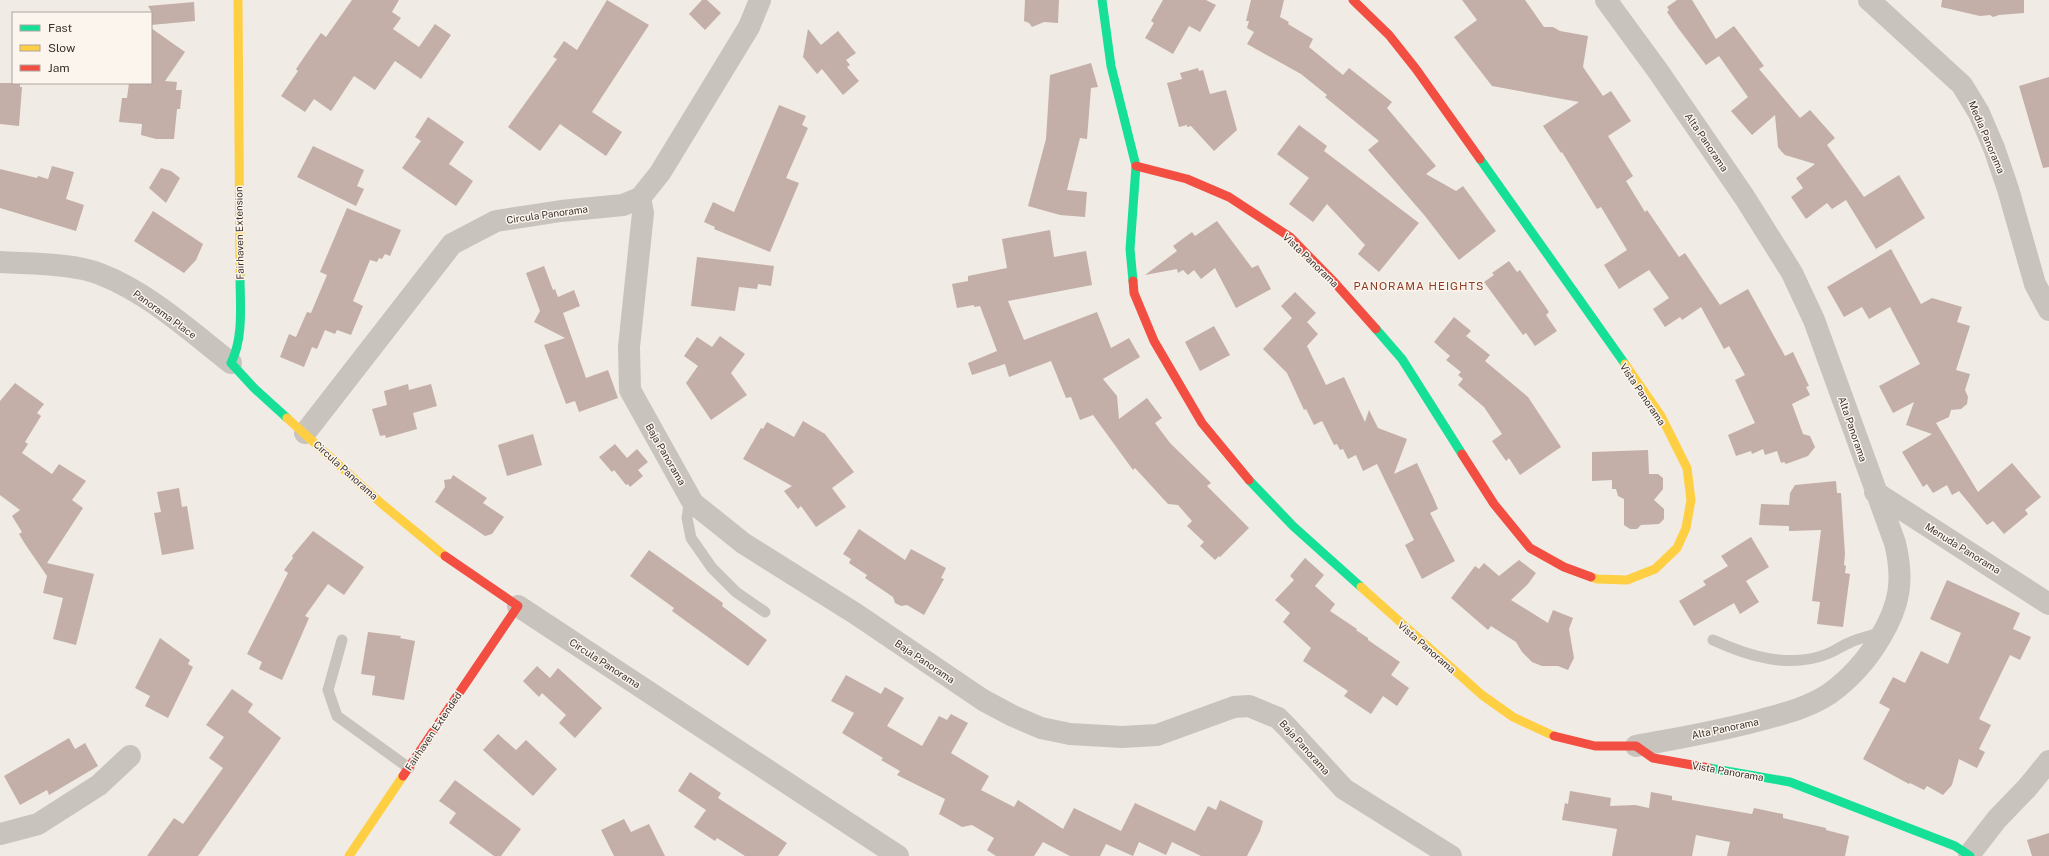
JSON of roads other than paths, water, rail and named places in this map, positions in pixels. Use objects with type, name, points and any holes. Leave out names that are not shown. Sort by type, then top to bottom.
[{"type":"street","name":"Fairhaven Extension","points":[[231,363],[240,326],[238,0]]},
{"type":"street","points":[[640,198],[660,173],[749,27],[760,0]]},
{"type":"street","name":"Vista Panorama","points":[[1102,0],[1110,66],[1136,166],[1130,249],[1134,293],[1154,342],[1202,423],[1252,483],[1293,526],[1398,622],[1497,706],[1534,728],[1575,742],[1595,746],[1636,746],[1653,758],[1790,782],[1954,846],[1970,855]]},
{"type":"street","name":"Vista Panorama","points":[[1136,166],[1187,179],[1229,197],[1290,236],[1335,283],[1402,359],[1494,504],[1530,548],[1564,567],[1597,579],[1626,580],[1655,569],[1677,548],[1686,528],[1691,500],[1687,468],[1661,416],[1416,69],[1389,35],[1353,0]]},
{"type":"street","name":"Alta Panorama","points":[[1606,0],[1658,71],[1745,198],[1792,273],[1814,320],[1894,543],[1900,564],[1900,591],[1897,603],[1884,632],[1860,666],[1829,694],[1802,708],[1734,727],[1636,746]]},
{"type":"street","name":"Media Panorama","points":[[1869,0],[1962,85],[1972,100],[1994,148],[2008,189],[2035,284],[2049,310]]},
{"type":"street","name":"Circula Panorama","points":[[640,198],[622,205],[561,211],[496,221],[452,244],[305,433],[426,541],[493,591],[898,856]]},
{"type":"street","name":"Baja Panorama","points":[[640,198],[643,213],[629,347],[630,390],[693,503],[743,543],[856,614],[983,700],[1013,716],[1041,728],[1070,734],[1122,737],[1157,736],[1234,708],[1249,706],[1262,710],[1278,718],[1344,789],[1451,856]]},
{"type":"street","name":"Panorama Place","points":[[0,262],[66,266],[99,273],[144,296],[231,363]]},
{"type":"street","points":[[231,363],[254,388],[305,433]]},
{"type":"street","name":"Menuda Panorama","points":[[1875,492],[2049,604]]},
{"type":"street","name":"Fairhaven Extended","points":[[349,856],[518,606]]},
{"type":"street","points":[[0,834],[38,824],[99,785],[130,756]]},
{"type":"street","points":[[1970,855],[1997,819],[2027,788],[2049,761]]},
{"type":"lane","points":[[690,497],[687,518],[691,538],[712,568],[736,592],[764,612]]},
{"type":"lane","points":[[1713,640],[1737,651],[1764,658],[1785,661],[1804,659],[1826,654],[1850,642],[1884,632]]},
{"type":"lane","points":[[342,640],[328,690],[337,716],[409,768]]},
{"type":"district","name":"PANORAMA HEIGHTS","points":[[1419,286]]}]
